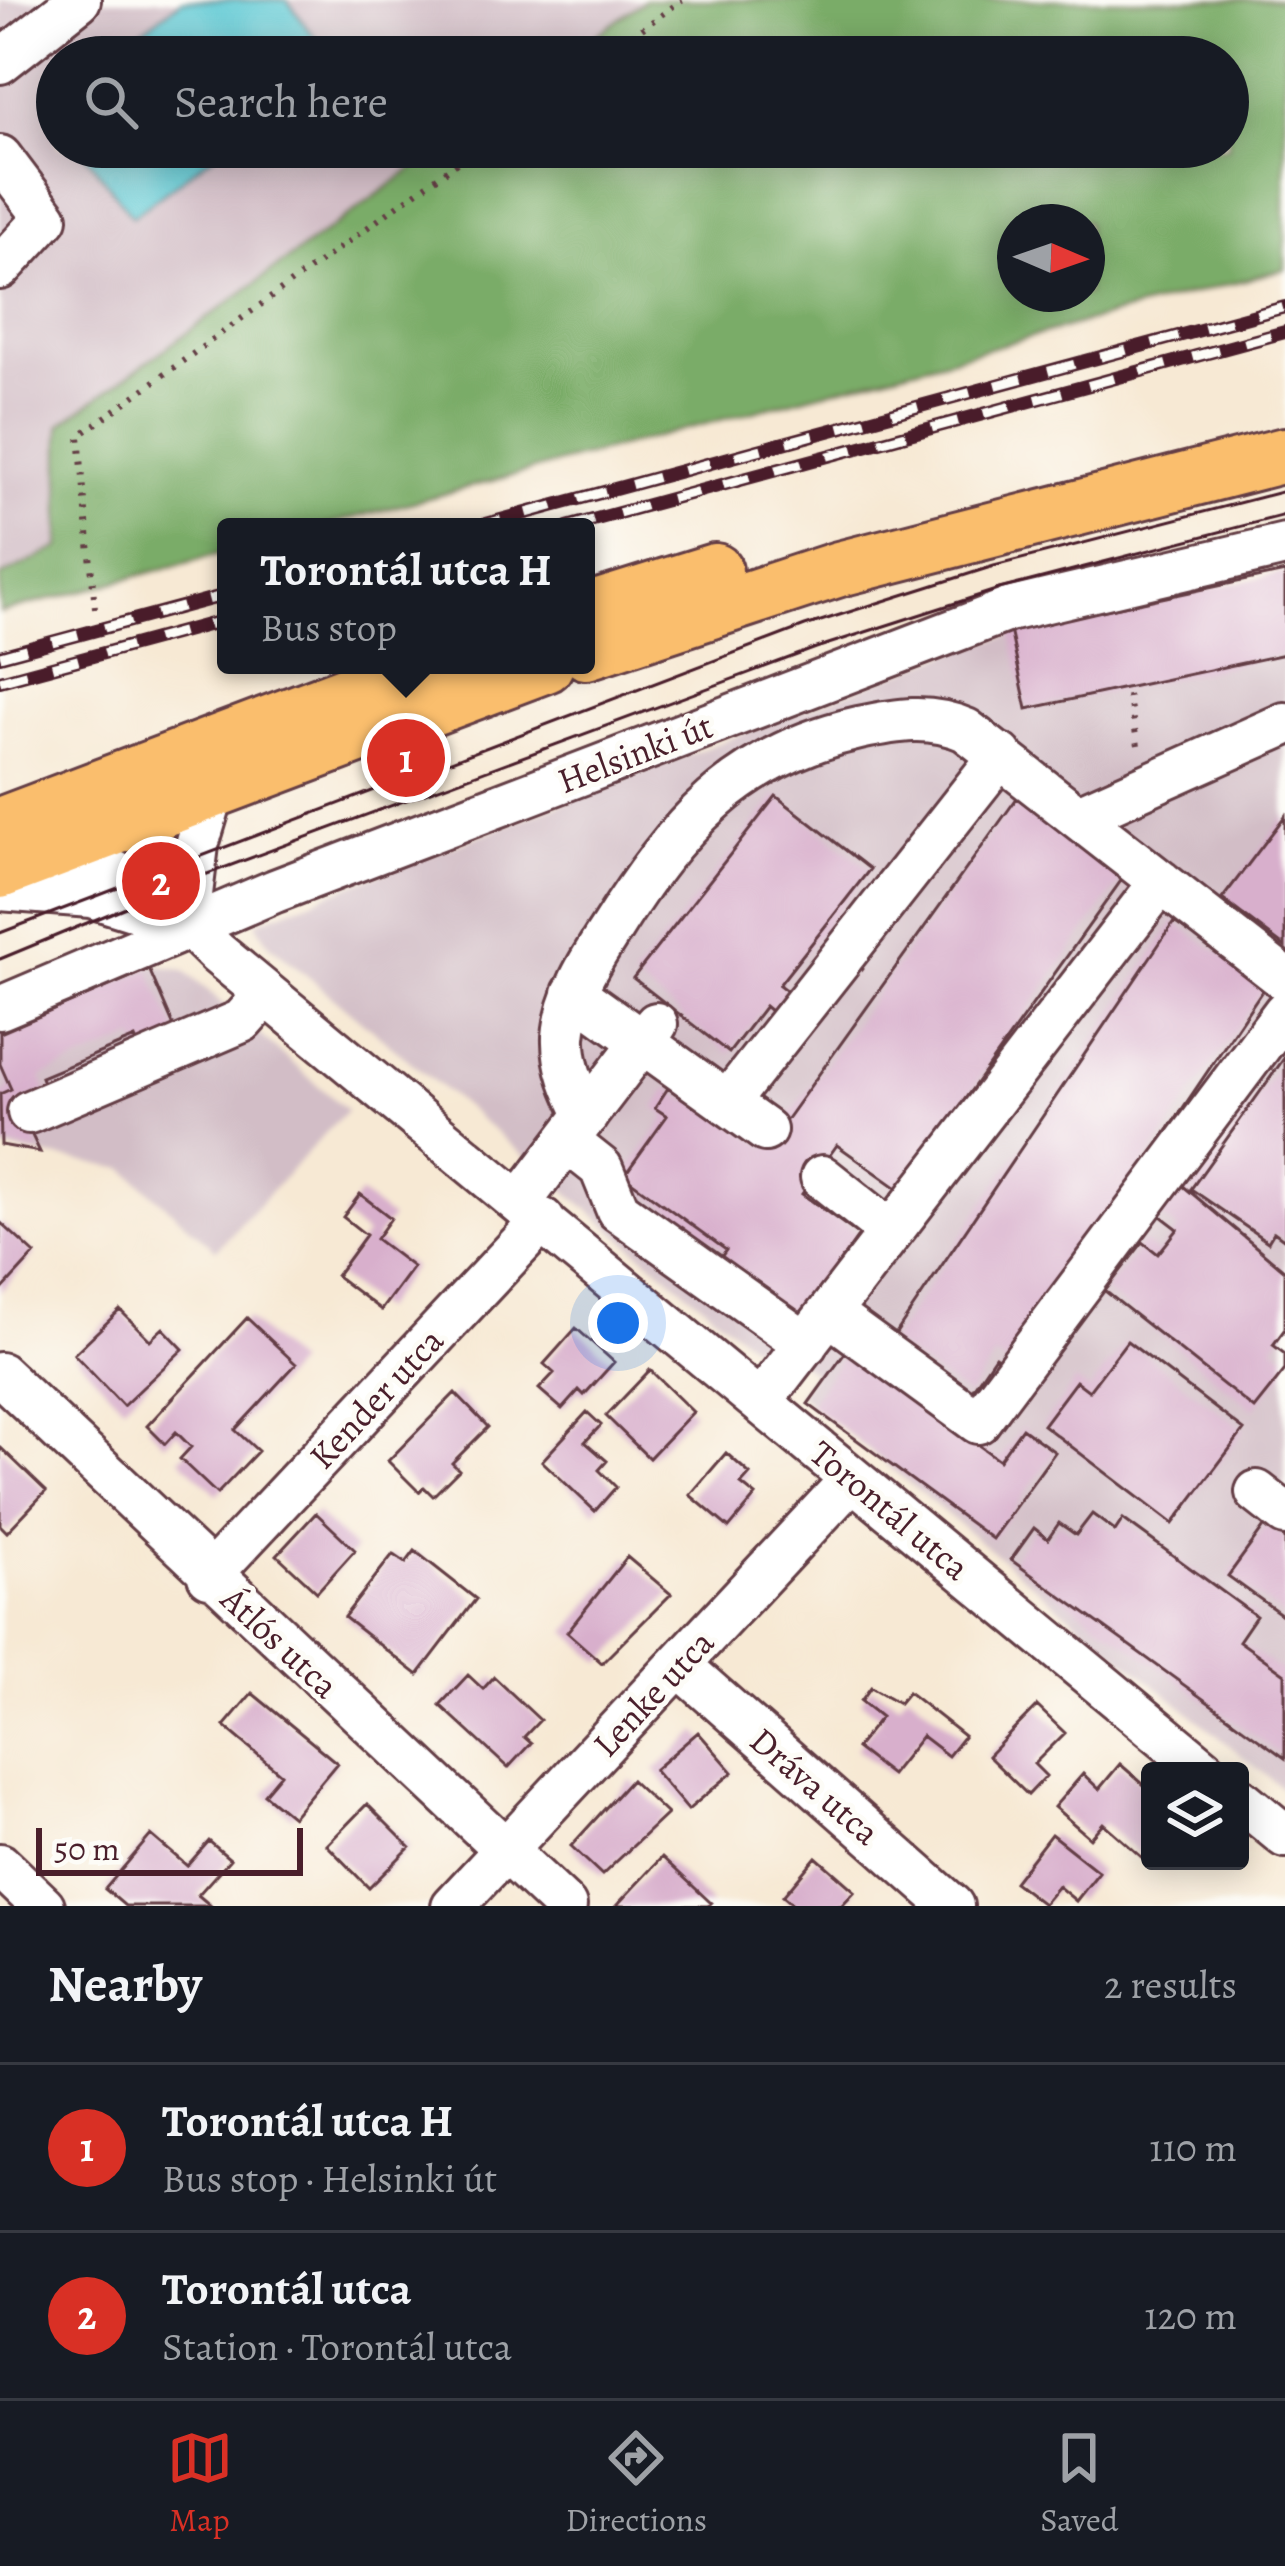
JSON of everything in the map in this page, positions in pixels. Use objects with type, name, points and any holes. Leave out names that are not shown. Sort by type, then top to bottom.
[{"type":"main road","points":[[595,608],[827,536],[1285,418]]},
{"type":"main road","points":[[595,649],[839,569],[1285,454]]},
{"type":"main road","points":[[3,839],[401,674]]},
{"type":"main road","points":[[3,839],[64,845],[521,674]]},
{"type":"street","points":[[0,62],[79,0]]},
{"type":"street","points":[[0,157],[46,218],[0,268]]},
{"type":"street","name":"Helsinki út","points":[[0,1007],[187,926],[1008,610],[1285,545]]},
{"type":"street","points":[[1285,979],[1001,755],[966,730],[924,718],[830,735],[758,764],[709,801],[630,898],[574,993],[564,1052],[577,1128],[618,1210],[978,1422],[1285,1012]]},
{"type":"street","points":[[1079,816],[1285,724]]},
{"type":"street","points":[[727,1102],[1001,755]]},
{"type":"street","points":[[187,926],[194,856],[215,785]]},
{"type":"street","name":"Torontál utca","points":[[64,845],[135,879],[266,994],[1195,1762]]},
{"type":"street","points":[[760,1402],[1161,882]]},
{"type":"street","name":"Torontál utca","points":[[0,890],[91,896],[187,926]]},
{"type":"street","points":[[574,993],[649,1033],[765,1130]]},
{"type":"street","points":[[29,1112],[242,1021],[266,994]]},
{"type":"street","name":"Kender utca","points":[[209,1576],[532,1211],[577,1128],[649,1033]]},
{"type":"street","points":[[822,1177],[890,1232]]},
{"type":"street","name":"Átlós utca","points":[[0,1374],[209,1576],[565,1906]]},
{"type":"street","name":"Lenke utca","points":[[454,1906],[852,1479]]},
{"type":"street","name":"Dráva utca","points":[[679,1665],[952,1906]]},
{"type":"street","points":[[1249,1806],[1285,1836]]},
{"type":"street","points":[[0,1865],[43,1906]]},
{"type":"path","points":[[632,36],[682,0]]},
{"type":"path","points":[[95,608],[79,436],[450,168]]},
{"type":"path","points":[[1128,695],[1146,786]]},
{"type":"shaded area","points":[[0,0],[645,0],[596,36],[36,36],[36,168],[414,168],[60,424],[60,548],[0,577]]},
{"type":"shaded area","points":[[1285,573],[1285,1791],[798,1393],[813,1373],[779,1345],[751,1345],[269,944],[256,922],[974,644]]},
{"type":"shaded area","points":[[150,964],[184,970],[347,1110],[216,1250],[125,1169],[0,1148],[0,1030]]},
{"type":"green space","points":[[645,0],[1285,0],[1285,269],[354,518],[217,518],[217,554],[0,613],[0,577],[60,547],[60,425],[414,168],[1249,168],[1249,36],[596,36]]},
{"type":"water","points":[[182,0],[287,0],[314,36],[135,36]]},
{"type":"water","points":[[96,168],[196,168],[132,217]]},
{"type":"building","points":[[1285,572],[1285,654],[1027,709],[1010,630]]},
{"type":"building","points":[[776,796],[870,869],[779,985],[787,991],[771,1011],[765,1006],[729,1053],[633,978]]},
{"type":"building","points":[[1017,798],[1125,875],[900,1190],[837,1145],[802,1194],[859,1235],[795,1325],[714,1267],[726,1250],[624,1176],[667,1116],[655,1108],[668,1088],[688,1102],[693,1095],[766,1148]]},
{"type":"building","points":[[1285,816],[1285,947],[1222,899]]},
{"type":"building","points":[[1174,922],[1266,985],[1055,1297],[1014,1369],[995,1356],[968,1396],[890,1342]]},
{"type":"building","points":[[149,969],[178,1036],[141,1053],[135,1038],[41,1077],[46,1091],[17,1104],[40,1152],[1,1145],[0,1094],[11,1089],[0,1064],[0,1033]]},
{"type":"building","points":[[1285,1057],[1285,1240],[1274,1232],[1268,1242],[1191,1189]]},
{"type":"building","points":[[1176,1180],[1285,1271],[1285,1329],[1273,1345],[1285,1354],[1285,1370],[1254,1409],[1105,1291],[1143,1242],[1158,1254],[1178,1229],[1153,1210]]},
{"type":"building","points":[[360,1194],[391,1218],[376,1239],[413,1267],[381,1310],[336,1276],[366,1235],[343,1217]]},
{"type":"building","points":[[0,1222],[35,1254],[0,1292]]},
{"type":"building","points":[[120,1310],[150,1340],[163,1328],[183,1349],[123,1406],[74,1354]]},
{"type":"building","points":[[247,1318],[296,1364],[235,1430],[258,1451],[217,1494],[180,1459],[191,1447],[176,1432],[165,1444],[147,1426]]},
{"type":"building","points":[[576,1328],[614,1362],[584,1395],[579,1390],[562,1409],[539,1389],[554,1373],[544,1364]]},
{"type":"building","points":[[1127,1341],[1244,1430],[1173,1524],[1043,1425],[1076,1381],[1089,1391]]},
{"type":"building","points":[[847,1350],[999,1460],[1022,1428],[1055,1452],[992,1539],[808,1404]]},
{"type":"building","points":[[650,1370],[693,1412],[649,1458],[606,1416]]},
{"type":"building","points":[[455,1393],[488,1427],[452,1463],[459,1470],[433,1496],[424,1487],[419,1492],[388,1461]]},
{"type":"building","points":[[587,1412],[601,1425],[585,1442],[607,1461],[599,1470],[616,1487],[595,1511],[542,1461]]},
{"type":"building","points":[[0,1447],[46,1491],[7,1532],[0,1525]]},
{"type":"building","points":[[726,1453],[750,1474],[741,1484],[756,1496],[729,1528],[690,1495]]},
{"type":"building","points":[[316,1513],[355,1550],[317,1592],[277,1555]]},
{"type":"building","points":[[1092,1514],[1115,1531],[1123,1519],[1256,1616],[1239,1641],[1285,1674],[1285,1758],[1011,1560],[1034,1528],[1048,1539],[1059,1523],[1076,1535]]},
{"type":"building","points":[[1266,1524],[1285,1538],[1285,1617],[1228,1576]]},
{"type":"building","points":[[415,1551],[476,1599],[418,1675],[344,1617],[393,1554],[406,1563]]},
{"type":"building","points":[[627,1557],[671,1594],[602,1663],[567,1632]]},
{"type":"building","points":[[468,1675],[483,1689],[494,1677],[540,1720],[524,1737],[531,1743],[508,1768],[440,1705]]},
{"type":"building","points":[[871,1687],[899,1703],[908,1692],[964,1736],[948,1756],[922,1736],[891,1775],[856,1748],[881,1717],[861,1701]]},
{"type":"building","points":[[252,1693],[337,1763],[292,1817],[264,1794],[281,1774],[224,1726]]},
{"type":"building","points":[[1037,1706],[1065,1733],[1034,1764],[1046,1776],[1028,1795],[988,1756]]},
{"type":"building","points":[[698,1732],[733,1772],[688,1810],[654,1770]]},
{"type":"building","points":[[1120,1764],[1141,1782],[1141,1856],[1103,1823],[1090,1838],[1054,1807],[1083,1774],[1099,1789]]},
{"type":"building","points":[[631,1780],[667,1814],[602,1875],[571,1846]]},
{"type":"building","points":[[367,1804],[410,1847],[369,1888],[327,1845]]},
{"type":"building","points":[[1051,1834],[1099,1872],[1076,1901],[1058,1886],[1043,1904],[1014,1882]]},
{"type":"building","points":[[151,1835],[187,1866],[209,1841],[230,1859],[198,1895],[211,1906],[125,1906],[105,1889]]},
{"type":"building","points":[[662,1857],[711,1903],[616,1906]]},
{"type":"building","points":[[816,1857],[855,1891],[841,1906],[795,1906],[783,1896]]},
{"type":"tram line","points":[[0,933],[805,626],[994,566],[1285,491]]},
{"type":"tram line","points":[[0,959],[191,880],[816,648],[999,589],[1285,515]]},
{"type":"railway","points":[[508,518],[1285,307]]},
{"type":"railway","points":[[595,519],[1285,332]]},
{"type":"railway","points":[[0,656],[217,597]]},
{"type":"railway","points":[[0,681],[217,622]]},
{"type":"place","name":"Torontál utca H","points":[[406,758]]},
{"type":"place","name":"Torontál utca","points":[[161,881]]}]
